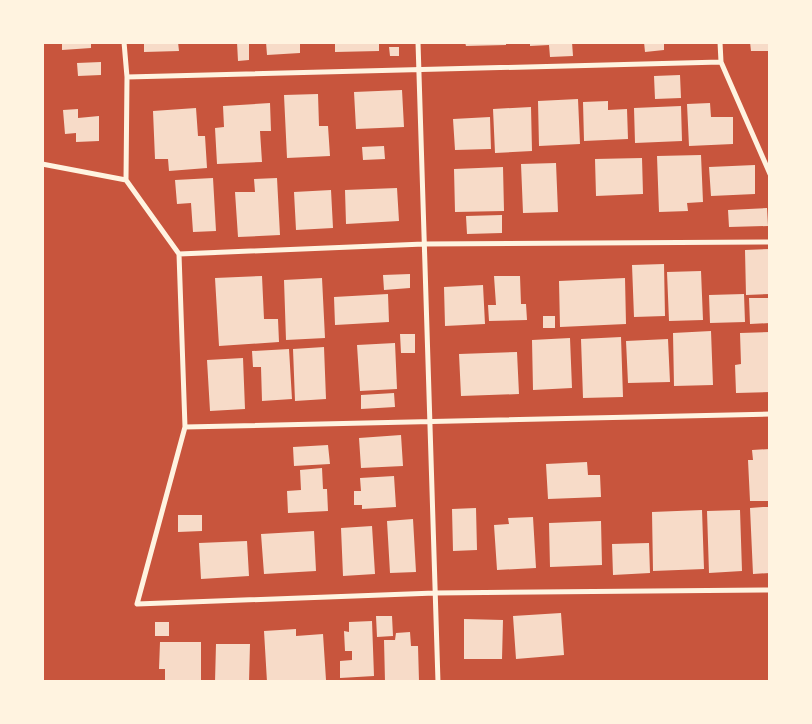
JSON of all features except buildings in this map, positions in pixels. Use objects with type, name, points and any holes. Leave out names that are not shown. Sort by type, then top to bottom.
[{"type":"street","points":[[124,42],[127,77],[126,180],[179,254],[185,427],[138,604],[435,594],[770,590]]},
{"type":"street","points":[[418,42],[438,682]]},
{"type":"street","points":[[720,42],[721,62],[770,174]]},
{"type":"street","points":[[127,77],[419,68],[721,62]]},
{"type":"street","points":[[42,164],[126,180]]},
{"type":"street","points":[[179,254],[424,244],[770,242]]},
{"type":"street","points":[[185,427],[770,414]]}]
